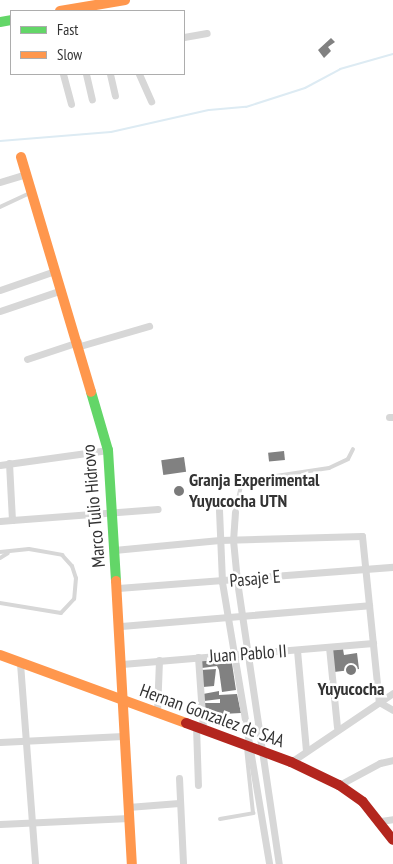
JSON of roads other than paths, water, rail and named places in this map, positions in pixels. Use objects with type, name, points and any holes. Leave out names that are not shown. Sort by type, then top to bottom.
[{"type":"street","points":[[68,10],[110,5],[125,0]]},
{"type":"street","points":[[185,37],[207,33]]},
{"type":"street","points":[[63,75],[71,104]]},
{"type":"street","points":[[86,75],[92,99]]},
{"type":"street","points":[[110,75],[114,94]]},
{"type":"street","points":[[139,75],[151,101]]},
{"type":"street","name":"Marco Tulio Hidrovo","points":[[22,157],[55,271],[79,344],[108,450],[111,512],[121,626],[123,736],[132,864]]},
{"type":"street","points":[[0,182],[27,174]]},
{"type":"street","points":[[0,290],[55,271]]},
{"type":"street","points":[[0,312],[62,290]]},
{"type":"street","points":[[27,359],[149,326]]},
{"type":"street","points":[[0,465],[108,450]]},
{"type":"street","points":[[9,463],[12,520]]},
{"type":"street","points":[[0,521],[158,509]]},
{"type":"street","points":[[219,510],[222,582],[236,656],[269,864]]},
{"type":"street","points":[[235,512],[233,540],[237,580],[280,864]]},
{"type":"street","points":[[114,550],[220,540],[358,534],[364,540],[379,702]]},
{"type":"street","name":"Pasaje E","points":[[118,588],[222,582],[393,567]]},
{"type":"street","points":[[121,626],[369,605]]},
{"type":"street","name":"Juan Pablo II","points":[[122,664],[198,657],[248,656],[373,643]]},
{"type":"street","points":[[329,647],[337,728]]},
{"type":"street","points":[[297,650],[306,750]]},
{"type":"street","name":"Hernan Gonzalez de SAA","points":[[0,655],[291,762],[340,786],[381,821],[393,840]]},
{"type":"street","points":[[198,657],[200,728],[198,785]]},
{"type":"street","points":[[157,712],[159,660]]},
{"type":"street","points":[[20,663],[34,864]]},
{"type":"street","points":[[291,762],[337,728],[393,692]]},
{"type":"street","points":[[379,702],[393,710]]},
{"type":"street","points":[[0,742],[123,736]]},
{"type":"street","points":[[340,786],[380,763],[393,760]]},
{"type":"street","points":[[178,778],[183,864]]},
{"type":"street","points":[[128,807],[179,803]]},
{"type":"street","points":[[0,824],[129,818]]},
{"type":"street","points":[[381,821],[393,819]]},
{"type":"lane","points":[[0,207],[32,192]]},
{"type":"lane","points":[[235,512],[242,481],[329,468],[348,459],[353,449]]},
{"type":"lane","points":[[0,552],[29,549],[62,555],[72,566],[76,578],[74,599],[61,613],[0,603]]},
{"type":"lane","points":[[0,558],[12,551]]},
{"type":"lane","points":[[220,819],[253,812],[249,747]]},
{"type":"waterway","points":[[0,141],[111,132],[209,110],[246,107],[305,88],[340,69],[393,54]]},
{"type":"place","name":"Granja Experimental Yuyucocha UTN","points":[[179,491]]},
{"type":"place","name":"Yuyucocha","points":[[351,670]]}]
